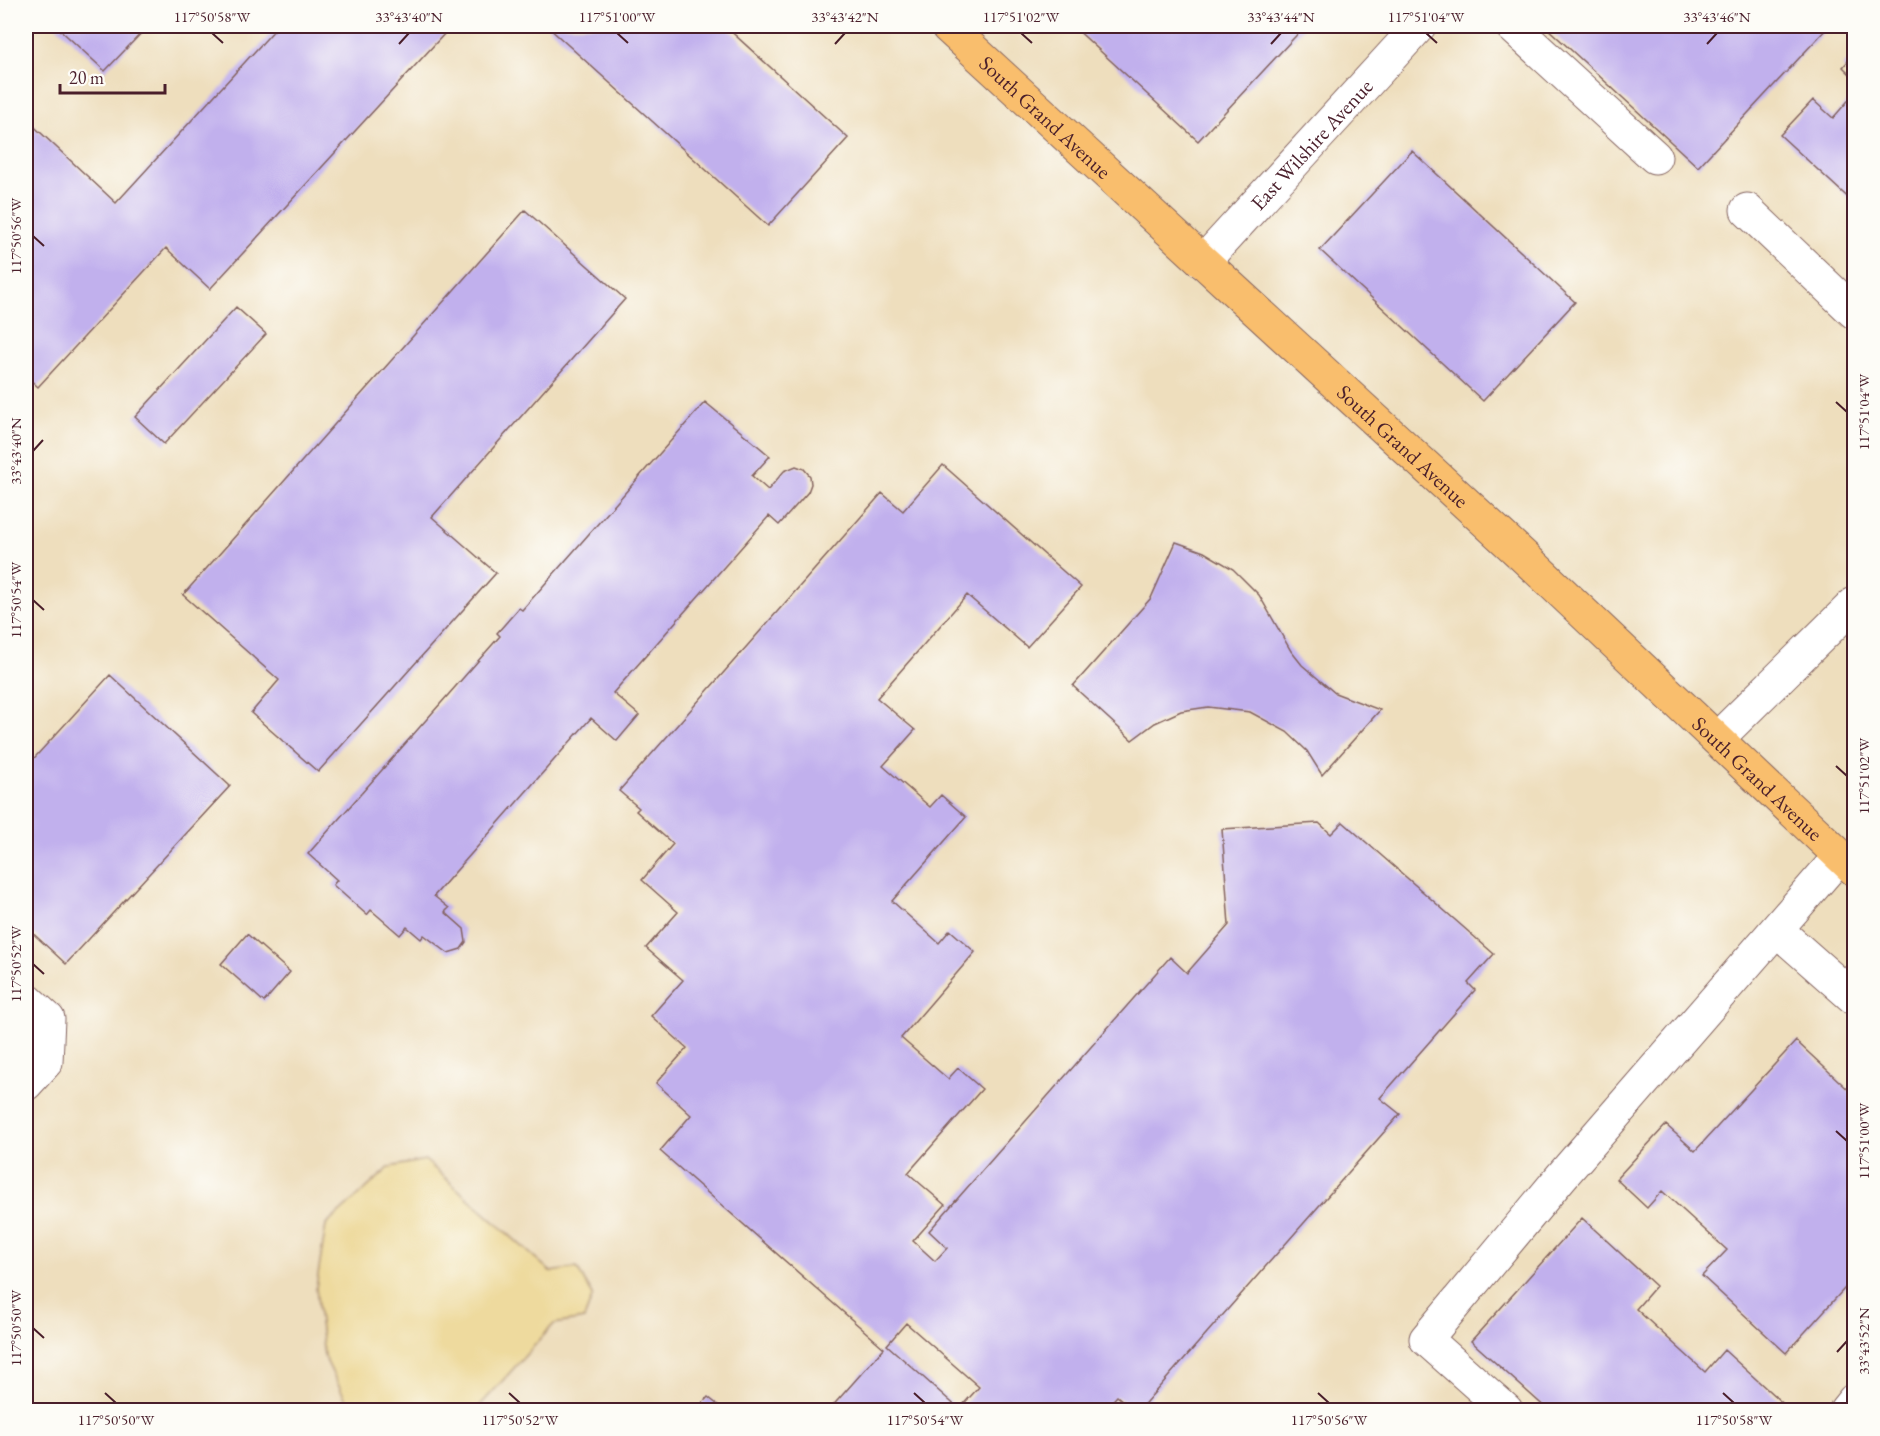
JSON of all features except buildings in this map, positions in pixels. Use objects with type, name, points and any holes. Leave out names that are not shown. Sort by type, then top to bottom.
[{"type":"main road","name":"South Grand Avenue","points":[[947,26],[1718,739],[1847,862]]},
{"type":"street","name":"East Wilshire Avenue","points":[[1203,261],[1419,26]]},
{"type":"street","points":[[1512,26],[1655,157]]},
{"type":"street","points":[[1747,210],[1854,312]]},
{"type":"street","points":[[1718,739],[1854,604]]},
{"type":"street","points":[[1506,1410],[1426,1339],[1561,1177],[1777,930],[1847,862]]},
{"type":"street","points":[[1777,930],[1854,998]]},
{"type":"street","points":[[26,999],[48,1019],[46,1062],[26,1084]]},
{"type":"street","points":[[1846,1410],[1854,1400]]},
{"type":"sand","points":[[425,1160],[551,1272],[577,1268],[593,1295],[584,1319],[554,1324],[476,1410],[359,1410],[347,1402],[324,1356],[316,1288],[326,1225],[390,1167]]}]
